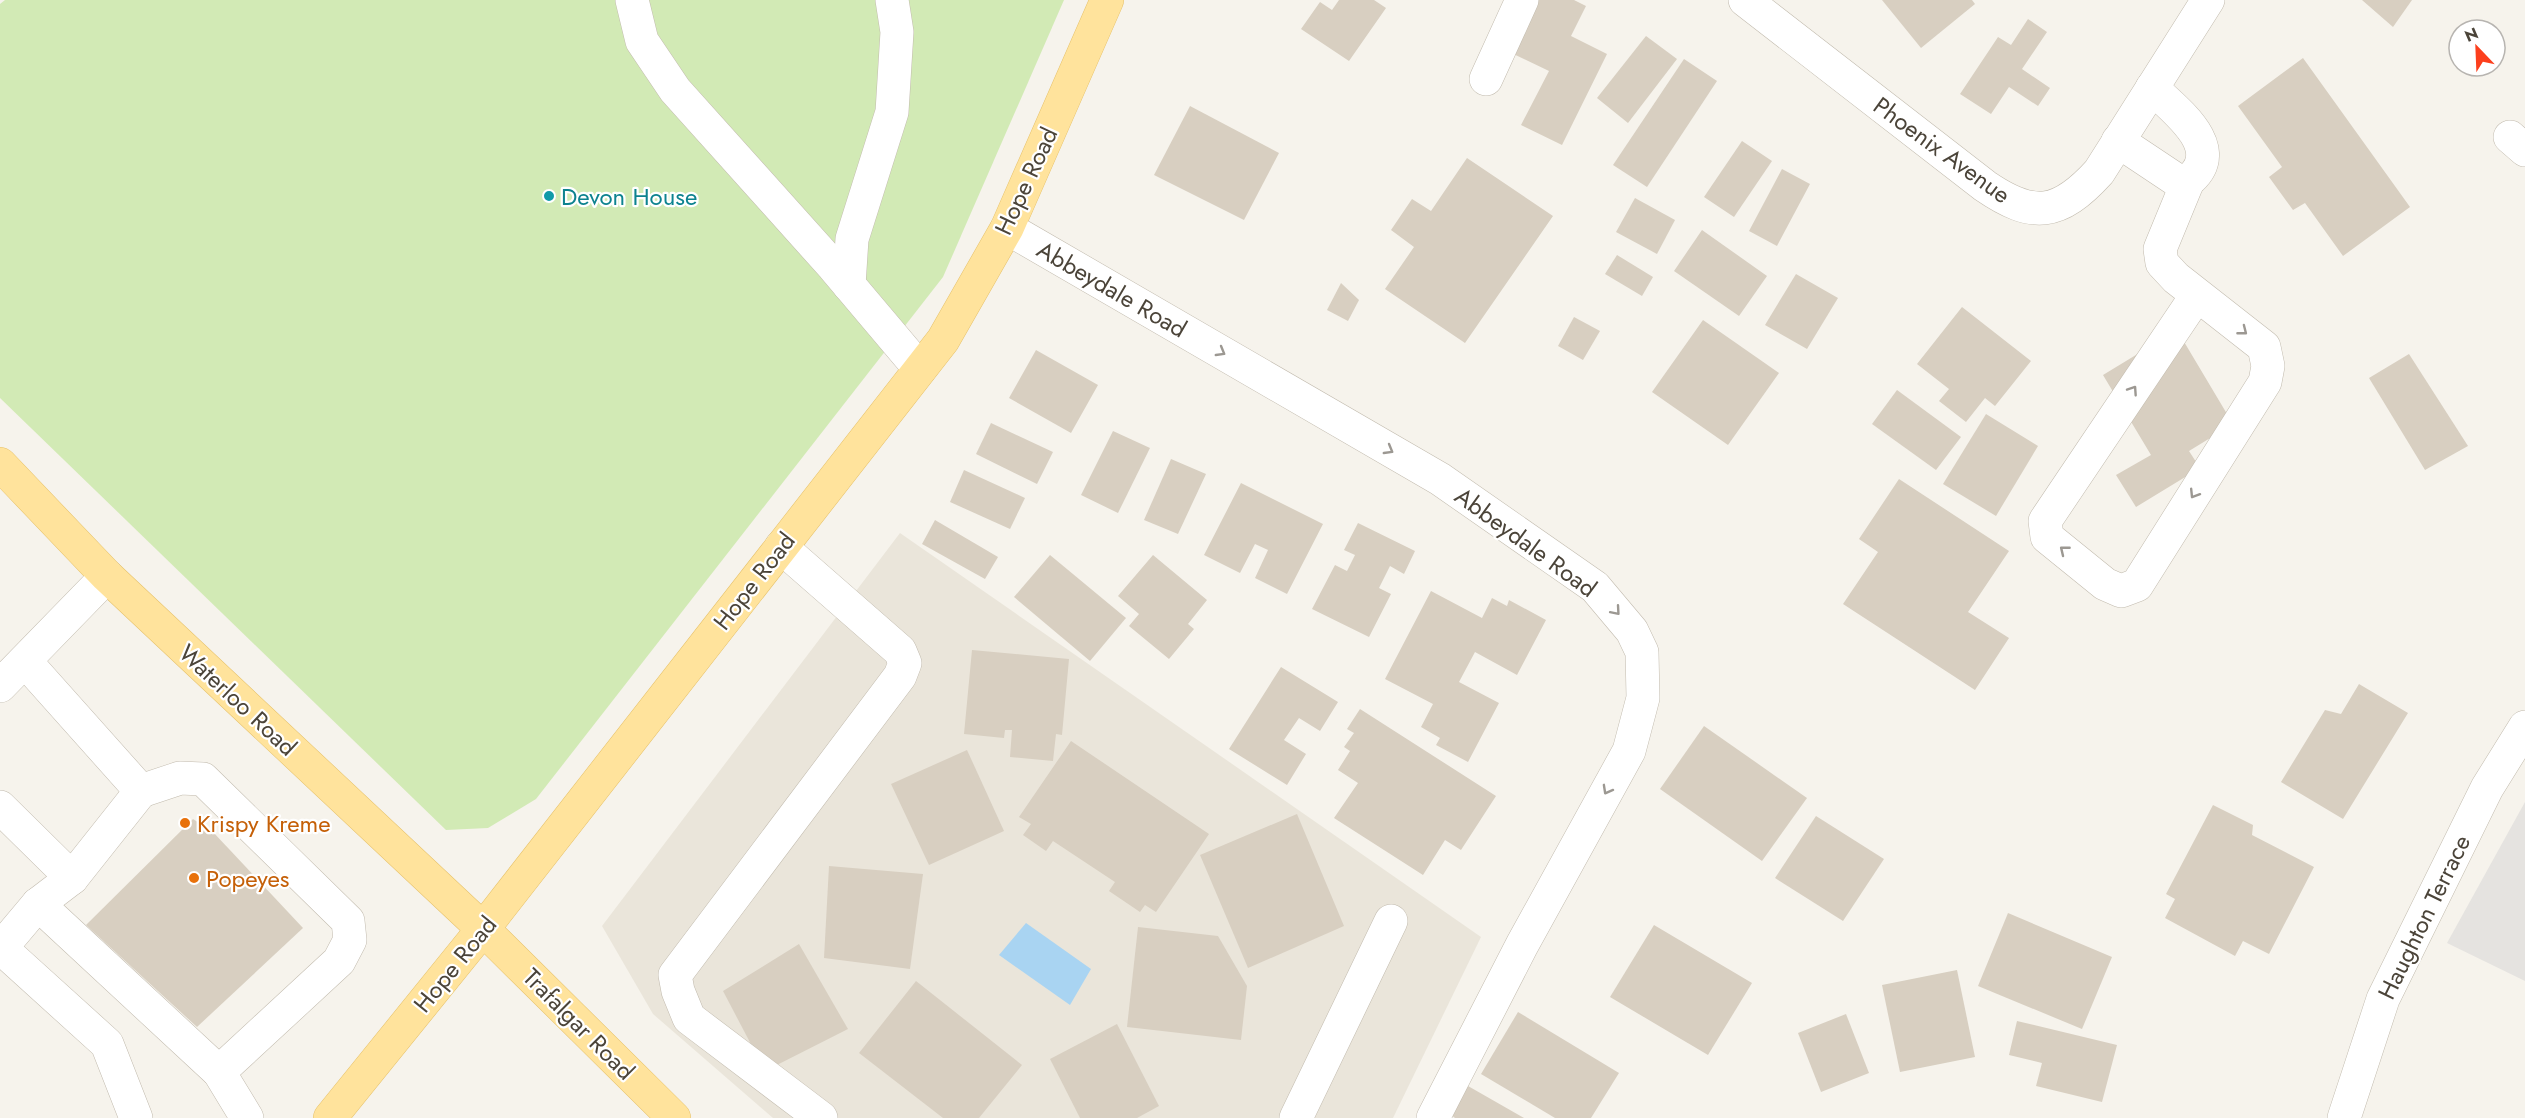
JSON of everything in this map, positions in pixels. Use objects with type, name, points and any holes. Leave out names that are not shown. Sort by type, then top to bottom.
[{"type":"main road","name":"Hope Road","points":[[330,1118],[483,929],[943,340],[1007,228],[1107,0]]},
{"type":"main road","name":"Waterloo Road","points":[[2,469],[107,576],[483,929]]},
{"type":"main road","name":"Trafalgar Road","points":[[483,929],[674,1118]]},
{"type":"street","points":[[632,0],[642,41],[675,90],[849,285],[920,369]]},
{"type":"street","points":[[849,285],[852,239],[892,112],[897,32],[892,0]]},
{"type":"street","points":[[1486,79],[1522,0]]},
{"type":"street","name":"Phoenix Avenue","points":[[1745,0],[1984,186],[2020,207],[2040,208],[2062,203],[2080,193],[2099,172],[2208,0]]},
{"type":"street","points":[[2152,88],[2188,122],[2200,140],[2204,156],[2198,174],[2188,181],[2160,249],[2162,262],[2176,278],[2264,347],[2268,366],[2265,382],[2137,585],[2121,591],[2105,584],[2047,537],[2045,520],[2197,295]]},
{"type":"street","points":[[2118,141],[2178,181],[2188,181]]},
{"type":"street","name":"Abbeydale Road","points":[[1007,228],[1440,479],[1594,587],[1632,631],[1642,652],[1644,698],[1629,751],[1522,945],[1433,1118]]},
{"type":"street","points":[[781,547],[900,651],[905,663],[900,676],[675,975],[678,991],[689,1018],[821,1118]]},
{"type":"street","points":[[0,686],[107,576]]},
{"type":"street","points":[[25,661],[141,791]]},
{"type":"street","name":"Haughton Terrace","points":[[2344,1118],[2383,999],[2487,788],[2525,727]]},
{"type":"street","points":[[136,1118],[107,1044],[0,949],[38,904],[72,878],[141,791],[180,778],[203,779],[348,921],[350,940],[339,961],[219,1072]]},
{"type":"street","points":[[0,807],[72,878]]},
{"type":"street","points":[[38,904],[219,1072],[247,1118]]},
{"type":"street","points":[[1296,1118],[1391,921]]},
{"type":"shaded area","points":[[900,533],[1481,937],[1393,1118],[773,1118],[653,1014],[602,926]]},
{"type":"shaded area","points":[[2525,802],[2525,981],[2447,943]]},
{"type":"green space","points":[[5,0],[1064,0],[943,277],[536,799],[488,828],[446,830],[0,398],[0,4]]},
{"type":"water","points":[[1026,923],[1091,969],[1070,1005],[999,955]]},
{"type":"building","points":[[1339,0],[1374,0],[1386,8],[1349,61],[1301,29],[1320,2],[1332,10]]},
{"type":"building","points":[[1528,0],[1574,0],[1586,6],[1571,36],[1607,54],[1562,145],[1521,125],[1549,71],[1503,49]]},
{"type":"building","points":[[1882,0],[1972,0],[1975,4],[1921,48]]},
{"type":"building","points":[[2362,0],[2412,0],[2393,27]]},
{"type":"building","points":[[2028,19],[2047,32],[2022,69],[2050,88],[2038,106],[2009,87],[1991,114],[1960,94],[1998,37],[2011,45]]},
{"type":"building","points":[[1646,36],[1677,59],[1628,123],[1597,98]]},
{"type":"building","points":[[2303,58],[2410,207],[2343,256],[2305,203],[2293,210],[2269,177],[2282,167],[2238,106]]},
{"type":"building","points":[[1684,59],[1717,81],[1647,187],[1613,165]]},
{"type":"building","points":[[1190,106],[1279,153],[1244,220],[1154,175]]},
{"type":"building","points":[[1742,141],[1772,161],[1734,217],[1704,197]]},
{"type":"building","points":[[1467,158],[1553,216],[1465,343],[1385,289],[1414,247],[1391,230],[1412,199],[1431,211]]},
{"type":"building","points":[[1782,169],[1810,184],[1777,246],[1749,231]]},
{"type":"building","points":[[1635,198],[1675,220],[1657,254],[1616,232]]},
{"type":"building","points":[[1702,230],[1767,276],[1739,316],[1674,271]]},
{"type":"building","points":[[1617,255],[1653,277],[1642,296],[1605,274]]},
{"type":"building","points":[[1796,274],[1838,298],[1807,349],[1765,325]]},
{"type":"building","points":[[1341,283],[1359,300],[1348,321],[1327,310]]},
{"type":"building","points":[[1962,307],[2031,361],[1995,406],[1985,398],[1966,422],[1939,401],[1949,389],[1917,364]]},
{"type":"building","points":[[1574,317],[1600,331],[1583,360],[1558,346]]},
{"type":"building","points":[[1703,320],[1779,373],[1728,445],[1652,392]]},
{"type":"building","points":[[2177,330],[2233,424],[2189,451],[2200,468],[2136,507],[2116,475],[2151,455],[2103,375]]},
{"type":"building","points":[[1036,350],[1098,385],[1071,433],[1009,398]]},
{"type":"building","points":[[2409,354],[2468,446],[2425,470],[2369,378]]},
{"type":"building","points":[[1897,390],[1961,437],[1936,470],[1872,424]]},
{"type":"building","points":[[1986,414],[2038,446],[1996,516],[1943,484]]},
{"type":"building","points":[[991,423],[1053,452],[1037,484],[976,454]]},
{"type":"building","points":[[1113,431],[1150,448],[1118,513],[1081,495]]},
{"type":"building","points":[[1171,459],[1206,474],[1178,534],[1144,520]]},
{"type":"building","points":[[964,470],[1025,498],[1010,529],[950,502]]},
{"type":"building","points":[[1899,479],[2009,551],[1968,612],[2009,638],[1975,690],[1843,604],[1878,552],[1859,539]]},
{"type":"building","points":[[1241,483],[1323,524],[1287,594],[1255,578],[1268,550],[1255,544],[1240,573],[1204,555]]},
{"type":"building","points":[[935,520],[998,557],[985,579],[922,544]]},
{"type":"building","points":[[1358,523],[1415,551],[1404,574],[1390,566],[1379,588],[1391,594],[1369,637],[1312,609],[1335,565],[1347,571],[1355,555],[1344,550]]},
{"type":"building","points":[[1050,555],[1126,618],[1090,661],[1014,597]]},
{"type":"building","points":[[1153,555],[1207,600],[1188,624],[1194,629],[1169,659],[1129,626],[1139,614],[1118,596]]},
{"type":"building","points":[[1431,591],[1482,618],[1492,598],[1507,606],[1509,600],[1546,620],[1517,675],[1475,652],[1459,682],[1499,703],[1468,762],[1436,745],[1440,738],[1421,727],[1433,704],[1385,679]]},
{"type":"building","points":[[972,650],[1069,659],[1062,735],[1056,734],[1053,761],[1010,757],[1012,730],[1005,730],[1004,738],[964,734]]},
{"type":"building","points":[[1281,667],[1338,702],[1320,731],[1299,718],[1284,740],[1306,754],[1287,785],[1229,749]]},
{"type":"building","points":[[2359,684],[2408,713],[2343,819],[2281,782],[2325,710],[2341,714]]},
{"type":"building","points":[[1360,709],[1496,796],[1461,850],[1445,840],[1423,875],[1334,818],[1358,783],[1338,770],[1350,751],[1344,747],[1354,733],[1347,729]]},
{"type":"building","points":[[1704,726],[1807,798],[1762,861],[1660,789]]},
{"type":"building","points":[[1071,741],[1209,834],[1156,912],[1145,905],[1140,912],[1109,891],[1115,882],[1053,841],[1046,851],[1023,835],[1031,824],[1019,817]]},
{"type":"building","points":[[967,750],[1004,831],[929,865],[891,784]]},
{"type":"building","points":[[2213,805],[2253,825],[2252,835],[2314,867],[2269,954],[2243,941],[2235,956],[2165,918],[2175,899],[2166,894]]},
{"type":"building","points":[[1297,814],[1344,926],[1248,968],[1200,855]]},
{"type":"building","points":[[1816,816],[1884,859],[1843,921],[1775,878]]},
{"type":"building","name":"Popeyes","points":[[193,819],[213,832],[303,928],[197,1027],[86,925]]},
{"type":"building","points":[[829,866],[923,874],[910,969],[824,958]]},
{"type":"building","points":[[2008,913],[2112,957],[2082,1029],[1978,986]]},
{"type":"building","points":[[1654,925],[1752,983],[1708,1055],[1610,997]]},
{"type":"building","points":[[1138,927],[1218,936],[1247,986],[1241,1040],[1127,1027]]},
{"type":"building","points":[[799,944],[848,1029],[765,1071],[723,991]]},
{"type":"building","points":[[1957,970],[1975,1057],[1900,1072],[1882,985]]},
{"type":"building","points":[[916,981],[1022,1065],[979,1118],[943,1118],[859,1053]]},
{"type":"building","points":[[1518,1012],[1619,1073],[1591,1118],[1555,1118],[1481,1074]]},
{"type":"building","points":[[1846,1014],[1869,1073],[1821,1092],[1798,1033]]},
{"type":"building","points":[[2017,1021],[2117,1045],[2102,1102],[2036,1086],[2042,1063],[2009,1055]]},
{"type":"building","points":[[1117,1024],[1159,1106],[1137,1118],[1080,1118],[1050,1059]]},
{"type":"building","points":[[1468,1086],[1524,1118],[1455,1118],[1451,1115]]},
{"type":"place","name":"Devon House","points":[[549,196]]},
{"type":"place","name":"Krispy Kreme","points":[[185,823]]},
{"type":"place","name":"Popeyes","points":[[194,878]]}]
